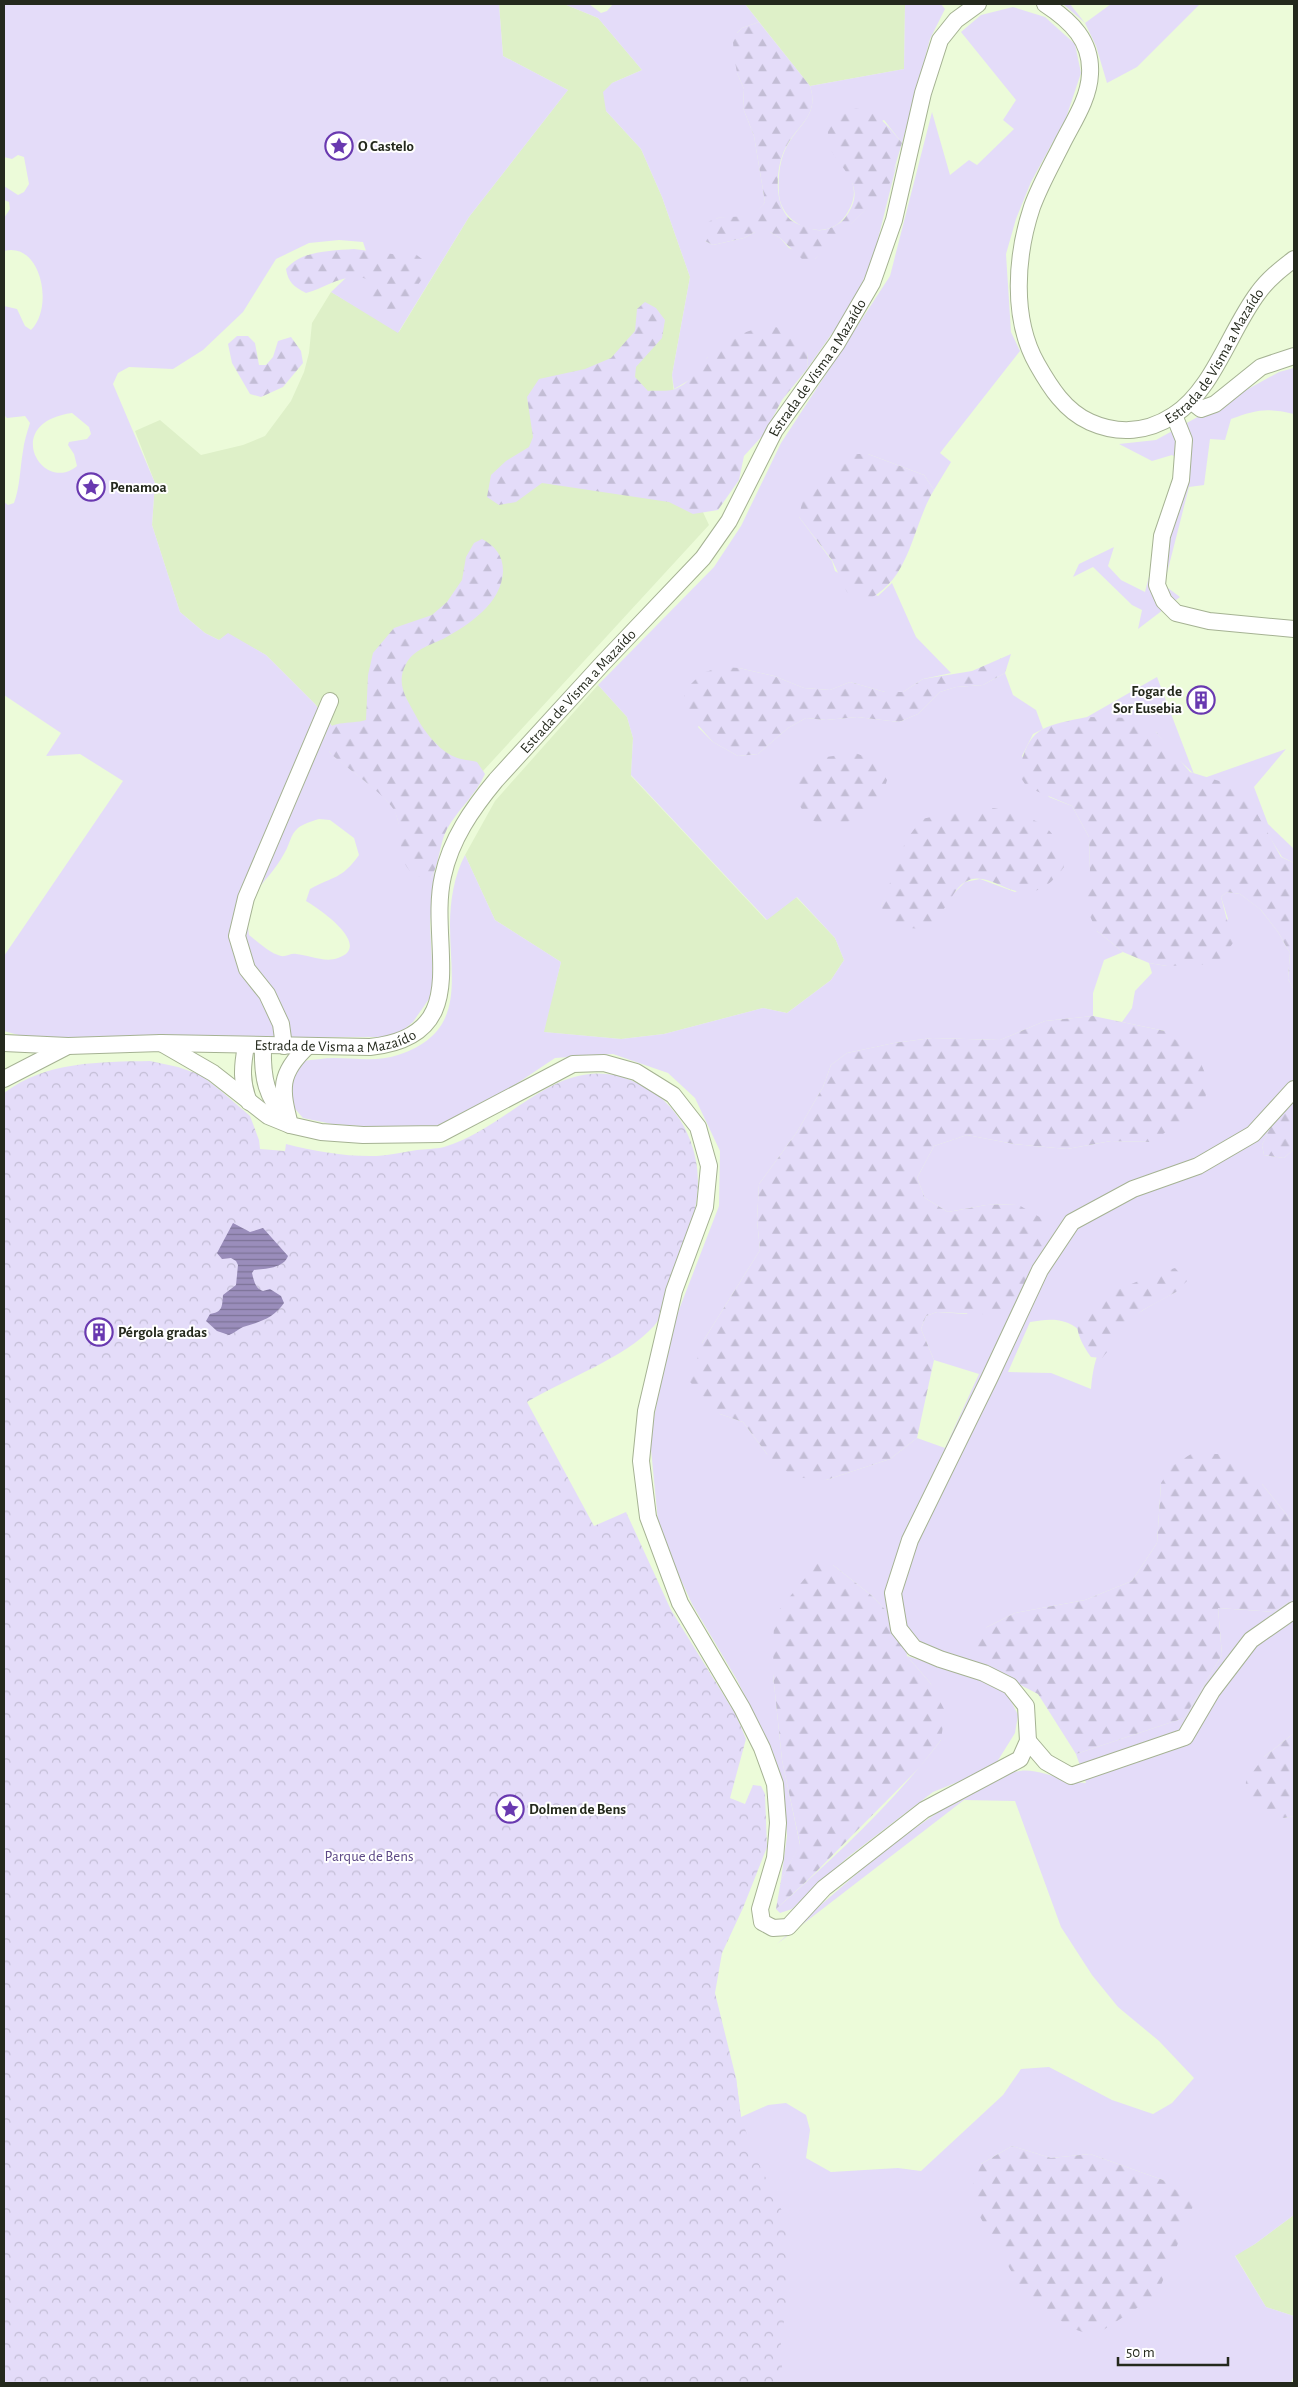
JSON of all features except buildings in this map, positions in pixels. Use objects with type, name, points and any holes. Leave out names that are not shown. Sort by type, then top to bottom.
[{"type":"street","name":"Estrada de Visma a Mazaído","points":[[4,1045],[68,1046],[160,1043],[246,1046],[386,1045],[413,1033],[431,1017],[441,991],[440,896],[447,858],[455,840],[479,800],[496,780],[703,558],[725,527],[775,430],[837,343],[872,283],[894,220],[923,93],[940,40],[956,20],[978,4]]},
{"type":"street","name":"Estrada de Visma a Mazaído","points":[[1045,4],[1063,15],[1081,36],[1090,58],[1089,87],[1079,112],[1032,206],[1026,229],[1019,281],[1021,312],[1033,357],[1049,385],[1069,408],[1084,419],[1100,426],[1121,430],[1140,430],[1159,424],[1174,415],[1192,402],[1258,293],[1274,275],[1294,258]]},
{"type":"street","points":[[1192,402],[1200,409],[1215,404],[1261,367],[1294,356]]},
{"type":"street","points":[[1174,415],[1184,440],[1181,480],[1162,536],[1157,585],[1164,601],[1176,613],[1209,621],[1294,629]]},
{"type":"street","points":[[284,1046],[281,1024],[267,994],[247,969],[237,936],[254,880],[330,702]]},
{"type":"street","points":[[160,1043],[213,1073],[268,1116],[290,1125],[321,1132],[363,1135],[440,1134],[574,1064],[604,1063],[636,1072],[673,1095],[698,1127],[709,1166],[705,1207],[674,1291],[646,1411],[641,1461],[648,1517],[680,1603],[742,1708],[762,1748],[775,1784],[778,1823],[775,1858],[760,1909],[762,1922],[774,1928],[788,1927],[824,1888],[924,1810],[1020,1759],[1028,1741],[1026,1706],[1010,1686],[984,1673],[940,1659],[914,1648],[899,1629],[892,1593],[910,1540],[1040,1270],[1072,1222],[1132,1189],[1198,1166],[1253,1134],[1294,1089]]},
{"type":"street","points":[[4,1079],[68,1046]]},
{"type":"street","points":[[246,1046],[242,1069],[243,1087],[249,1102]]},
{"type":"street","points":[[263,1046],[265,1084],[272,1103],[290,1125]]},
{"type":"street","points":[[290,1125],[282,1095],[284,1077],[300,1053],[308,1046]]},
{"type":"street","points":[[1028,1741],[1046,1762],[1070,1776],[1185,1737],[1212,1690],[1251,1640],[1294,1610]]},
{"type":"shaded area","points":[[499,4],[564,4],[598,18],[642,70],[612,83],[606,111],[641,149],[662,197],[690,277],[672,375],[681,465],[709,525],[472,783],[332,726],[315,704],[266,655],[228,634],[219,640],[205,633],[180,612],[152,525],[155,483],[135,431],[160,420],[201,455],[243,445],[265,436],[291,401],[304,372],[309,353],[312,323],[331,292],[399,332],[469,217],[568,90],[503,56]]},
{"type":"shaded area","points":[[745,4],[905,4],[904,69],[810,86]]},
{"type":"shaded area","points":[[598,685],[627,717],[633,738],[631,776],[766,920],[796,897],[835,938],[844,960],[831,980],[787,1013],[763,1008],[664,1034],[621,1039],[543,1032],[561,962],[495,920],[465,855],[495,801]]},
{"type":"shaded area","points":[[233,1223],[250,1232],[263,1228],[288,1256],[283,1263],[269,1268],[254,1270],[252,1273],[258,1288],[263,1291],[270,1289],[281,1296],[284,1303],[271,1316],[243,1327],[229,1335],[217,1331],[206,1321],[210,1314],[220,1310],[223,1295],[236,1285],[238,1265],[236,1261],[231,1258],[222,1259],[217,1253]]},
{"type":"shaded area","points":[[1294,2215],[1294,2316],[1266,2307],[1235,2255],[1255,2244]]},
{"type":"green space","points":[[4,4],[499,4],[503,56],[568,90],[469,217],[398,333],[331,292],[368,257],[363,242],[339,240],[309,243],[276,259],[243,312],[203,350],[173,369],[129,367],[118,373],[113,384],[155,483],[152,525],[180,612],[205,633],[219,640],[228,633],[266,655],[315,704],[332,726],[325,735],[330,753],[381,794],[395,810],[400,828],[431,878],[435,871],[430,924],[433,982],[429,999],[413,1022],[402,1031],[386,1037],[83,1038],[22,1036],[4,1031],[4,956],[123,781],[80,754],[46,756],[61,733],[4,695],[4,502],[8,505],[14,503],[16,497],[24,444],[30,423],[25,416],[7,418],[4,415],[4,306],[17,309],[25,326],[31,330],[38,319],[42,306],[42,292],[40,278],[35,265],[27,256],[16,251],[4,251],[4,218],[10,209],[9,202],[4,200],[4,186],[18,195],[24,192],[29,184],[24,157],[18,155],[12,159],[4,157]],"holes":[[[72,413],[89,427],[91,434],[87,439],[69,442],[68,445],[74,454],[77,466],[64,472],[52,471],[41,465],[35,454],[33,442],[38,430],[50,419]],[[319,819],[330,820],[354,838],[359,855],[348,869],[310,889],[306,901],[331,919],[347,937],[350,945],[347,952],[333,959],[294,954],[277,955],[249,935],[248,920],[253,898],[287,849],[295,831],[302,825]]]},
{"type":"green space","points":[[564,4],[589,4],[601,13],[607,11],[613,4],[745,4],[759,22],[742,28],[737,33],[737,73],[744,89],[743,108],[754,136],[765,202],[750,215],[717,218],[705,241],[713,245],[744,238],[755,232],[770,232],[780,238],[789,248],[815,259],[871,204],[890,178],[897,163],[873,259],[852,305],[807,369],[808,351],[708,357],[693,378],[674,389],[672,375],[690,277],[662,197],[641,149],[606,111],[603,92],[612,83],[642,70],[598,18]]},
{"type":"green space","points":[[905,4],[941,4],[945,9],[930,39],[902,143],[884,120],[829,145],[851,178],[854,196],[846,215],[838,224],[828,229],[807,228],[788,216],[782,206],[779,184],[780,166],[785,150],[812,106],[810,86],[904,69]]},
{"type":"green space","points":[[1063,4],[1070,4],[1085,23]]},
{"type":"green space","points":[[1111,4],[1200,4],[1137,67],[1107,83],[1096,46],[1085,23]]},
{"type":"green space","points":[[1013,7],[1045,17],[1075,44],[1081,73],[1066,118],[1031,182],[1016,219],[1006,254],[1011,332],[1020,351],[940,453],[951,462],[934,490],[924,475],[868,454],[799,517],[832,561],[835,571],[878,596],[892,583],[916,637],[951,673],[923,679],[903,692],[885,692],[850,682],[830,690],[804,688],[774,676],[739,668],[698,727],[713,742],[738,756],[758,754],[788,728],[806,718],[826,720],[857,717],[899,722],[918,714],[940,692],[956,687],[983,685],[1005,673],[1013,695],[1036,710],[1043,729],[1033,734],[1022,756],[1049,797],[1072,806],[1089,837],[1090,870],[1097,931],[1123,952],[1104,960],[1093,993],[1093,1016],[1045,1021],[1000,1040],[932,1038],[894,1043],[847,1053],[831,1065],[823,1087],[797,1132],[759,1184],[757,1220],[760,1250],[702,1343],[720,1414],[743,1422],[767,1454],[826,1480],[890,1459],[917,1438],[945,1448],[979,1374],[934,1360],[921,1329],[926,1316],[937,1312],[967,1314],[1017,1204],[986,1205],[948,1212],[925,1198],[917,1178],[934,1146],[967,1135],[1014,1144],[1067,1149],[1111,1141],[1151,1142],[1165,1031],[1122,1022],[1132,1008],[1135,991],[1152,973],[1149,963],[1167,966],[1228,919],[1221,897],[1227,892],[1240,894],[1260,909],[1278,932],[1290,953],[1288,979],[1294,990],[1294,1096],[1270,1128],[1262,1145],[1264,1155],[1284,1158],[1294,1149],[1294,1524],[1262,1484],[1161,1483],[1157,1543],[1132,1581],[1085,1600],[1015,1613],[987,1627],[975,1662],[930,1649],[904,1629],[871,1595],[833,1565],[773,1674],[782,1760],[800,1845],[781,1880],[787,1836],[784,1790],[774,1755],[737,1680],[692,1604],[659,1532],[650,1439],[670,1333],[719,1206],[720,1151],[695,1098],[668,1073],[613,1054],[555,1058],[479,1109],[436,1126],[403,1129],[332,1124],[303,1118],[290,1103],[292,1080],[303,1061],[330,1058],[374,1059],[390,1057],[420,1045],[435,1033],[445,1019],[450,1002],[452,985],[451,907],[455,880],[465,855],[495,920],[561,962],[544,1032],[621,1039],[664,1034],[763,1008],[787,1013],[831,980],[844,960],[835,938],[797,897],[767,920],[631,775],[633,738],[627,717],[598,685],[714,567],[741,526],[781,443],[890,276],[932,112],[950,175],[969,160],[977,165],[1014,129],[1003,120],[1016,100],[961,32],[981,15]],"holes":[[[1064,867],[1015,892],[980,879],[965,882],[953,894],[881,907],[890,886]],[[1176,1292],[1133,1317],[1112,1333],[1099,1351],[1091,1389],[1051,1373],[1008,1372],[1030,1322],[1056,1320],[1068,1323],[1079,1330],[1079,1321]]]},
{"type":"green space","points":[[759,22],[810,86],[812,97],[812,106],[809,113],[785,149],[778,174],[780,201],[791,220],[810,229],[826,229],[842,221],[850,210],[854,200],[853,184],[833,154],[828,142],[828,127],[839,114],[851,109],[868,111],[883,122],[902,143],[890,183],[876,200],[815,259],[802,259],[780,238],[770,232],[755,232],[744,238],[713,245],[705,241],[699,232],[714,219],[748,215],[765,202],[754,136],[743,108],[744,89],[737,73],[733,42],[737,33],[742,28]]},
{"type":"green space","points":[[354,249],[400,255],[414,253],[426,262],[424,276],[399,313],[382,313],[369,304],[373,283],[365,279],[357,277],[348,278],[306,293],[295,286],[288,277],[286,269],[300,258],[327,251]]},
{"type":"green space","points":[[645,302],[656,308],[665,320],[662,338],[636,367],[635,377],[648,391],[669,390],[681,386],[690,379],[708,357],[721,345],[756,329],[774,327],[784,329],[808,351],[807,369],[782,400],[764,434],[744,456],[739,480],[718,510],[693,514],[669,502],[542,483],[516,502],[499,505],[487,497],[491,475],[506,461],[529,447],[533,437],[527,397],[539,379],[585,369],[611,358],[635,331],[637,309]]},
{"type":"green space","points":[[237,336],[248,336],[255,343],[259,365],[266,365],[273,357],[278,341],[291,337],[301,351],[303,363],[283,387],[261,397],[250,394],[232,363],[228,344]]},
{"type":"green space","points":[[1294,368],[1294,414],[1269,410],[1249,413],[1231,419],[1225,440],[1210,439],[1204,485],[1189,487],[1164,585],[1180,597],[1138,629],[1142,610],[1132,605],[1093,567],[1073,577],[1079,564],[1114,547],[1108,566],[1121,580],[1145,592],[1179,460],[1172,455],[1152,461],[1119,444],[1156,440],[1279,372]]},
{"type":"green space","points":[[845,454],[868,454],[924,475],[934,490],[901,567],[892,581],[880,592],[865,601],[847,592],[832,560],[799,517],[804,493],[826,468]]},
{"type":"green space","points":[[482,539],[494,548],[502,560],[503,571],[497,593],[473,620],[443,639],[422,648],[413,655],[403,671],[402,685],[404,691],[409,704],[427,734],[449,754],[460,759],[477,762],[485,774],[477,789],[447,829],[431,878],[418,876],[410,871],[405,863],[395,812],[376,790],[330,753],[326,741],[326,733],[334,725],[366,720],[368,675],[373,653],[394,628],[432,615],[447,602],[462,580],[466,557],[474,543]]},
{"type":"green space","points":[[1011,654],[1005,673],[983,685],[956,687],[940,692],[918,714],[899,722],[857,717],[826,720],[806,718],[788,728],[758,754],[738,756],[713,742],[689,715],[683,700],[686,689],[702,673],[722,667],[739,668],[774,676],[804,688],[830,690],[850,682],[885,692],[903,692],[923,679],[972,671]]},
{"type":"green space","points":[[1157,677],[1194,774],[1175,756],[1156,732],[1087,717]]},
{"type":"green space","points":[[1087,717],[1137,718],[1156,732],[1190,772],[1229,784],[1248,797],[1281,857],[1294,863],[1294,990],[1288,979],[1290,953],[1278,932],[1261,910],[1240,894],[1227,892],[1221,897],[1233,943],[1222,958],[1201,965],[1167,966],[1149,963],[1123,952],[1097,931],[1086,908],[1090,870],[1089,837],[1072,806],[1027,787],[1019,775],[1022,759],[1027,747],[1033,737],[1040,731],[1059,723]]},
{"type":"green space","points":[[1286,749],[1254,787],[1268,824],[1294,849],[1294,863],[1282,857],[1267,833],[1204,778]]},
{"type":"green space","points":[[855,753],[875,760],[887,780],[881,802],[858,817],[842,823],[821,824],[812,820],[805,814],[800,805],[793,782],[801,768],[826,757]]},
{"type":"green space","points":[[994,808],[1021,815],[1042,824],[1056,840],[1064,867],[1049,883],[1035,891],[1022,892],[987,880],[976,879],[965,882],[955,892],[943,910],[924,929],[910,928],[895,922],[881,907],[906,840],[922,819],[949,813]]},
{"type":"green space","points":[[1093,1016],[1165,1031],[1199,1059],[1207,1078],[1205,1106],[1151,1142],[1111,1141],[1067,1149],[1014,1144],[967,1135],[934,1146],[917,1178],[925,1198],[948,1212],[986,1205],[1017,1204],[1043,1219],[1046,1251],[1025,1292],[1002,1315],[937,1312],[926,1316],[921,1329],[934,1360],[917,1438],[890,1459],[826,1480],[793,1477],[767,1454],[743,1422],[720,1414],[690,1382],[702,1343],[760,1250],[757,1220],[759,1184],[797,1132],[823,1087],[831,1065],[847,1053],[894,1043],[932,1038],[1000,1040],[1045,1021]]},
{"type":"green space","name":"Parque de Bens","points":[[150,1061],[178,1067],[201,1075],[221,1091],[250,1116],[259,1140],[260,1149],[285,1151],[286,1144],[331,1153],[377,1156],[444,1147],[469,1137],[563,1081],[588,1074],[614,1075],[651,1090],[675,1113],[688,1135],[697,1171],[698,1189],[696,1206],[663,1309],[657,1322],[642,1338],[611,1358],[527,1402],[594,1526],[626,1512],[671,1610],[736,1715],[746,1739],[730,1798],[745,1804],[753,1785],[761,1786],[765,1794],[767,1847],[743,1908],[722,1953],[715,1993],[736,2078],[741,2118],[755,2156],[788,2223],[788,2292],[780,2350],[784,2383],[4,2383],[4,1093],[20,1082],[55,1069],[93,1063]]},
{"type":"green space","points":[[1294,1096],[1294,1149],[1284,1158],[1264,1155],[1262,1145],[1270,1128]]},
{"type":"green space","points":[[1175,1268],[1187,1281],[1176,1292],[1143,1310],[1120,1328],[1113,1345],[1102,1358],[1091,1357],[1082,1342],[1078,1330],[1078,1320],[1089,1304],[1098,1298]]},
{"type":"green space","points":[[1191,1454],[1224,1454],[1262,1484],[1294,1524],[1294,1598],[1274,1612],[1218,1608],[1222,1655],[1184,1718],[1076,1754],[1038,1694],[975,1662],[972,1648],[987,1627],[1015,1613],[1085,1600],[1132,1581],[1157,1543],[1161,1483],[1172,1466]]},
{"type":"green space","points":[[819,1561],[833,1565],[871,1595],[904,1629],[907,1656],[931,1684],[945,1711],[941,1740],[920,1767],[809,1879],[776,1909],[781,1880],[800,1844],[782,1760],[773,1674],[774,1616]]},
{"type":"green space","points":[[1294,1598],[1294,1733],[1264,1757],[1284,1818],[1294,1816],[1294,2215],[1255,2244],[1235,2256],[1266,2307],[1294,2316],[1294,2375],[1291,2383],[4,2383],[4,2097],[736,2078],[741,2117],[768,2105],[786,2103],[806,2115],[810,2130],[806,2158],[831,2172],[898,2168],[921,2171],[1003,2095],[1021,2069],[1049,2067],[1112,2100],[1153,2114],[1172,2103],[1194,2078],[1159,2041],[1118,2007],[1092,1975],[1061,1927],[1015,1801],[964,1800],[777,1944],[888,1848],[935,1814],[982,1786],[1004,1775],[1020,1771],[1044,1773],[1069,1781],[1086,1783],[1076,1754],[1184,1718],[1222,1655],[1218,1608],[1274,1612]],"holes":[[[1012,2146],[1051,2158],[1090,2154],[1163,2180],[981,2164]]]},
{"type":"green space","points":[[907,1656],[987,1681],[1008,1695],[1018,1715],[1015,1733],[997,1762],[975,1775],[933,1792],[848,1857],[792,1909],[780,1913],[776,1909],[884,1807],[941,1740],[931,1684]]},
{"type":"green space","points":[[1294,1733],[1294,1816],[1284,1818],[1245,1802],[1246,1781],[1264,1757]]},
{"type":"green space","points":[[1012,2146],[1051,2158],[1090,2154],[1163,2180],[1194,2204],[1157,2295],[1094,2336],[1068,2327],[1018,2283],[968,2196],[981,2164]]},
{"type":"place","name":"O Castelo","points":[[339,146]]},
{"type":"place","name":"Penamoa","points":[[91,487]]},
{"type":"place","name":"Fogar de Sor Eusebia","points":[[1201,700]]},
{"type":"place","name":"Pérgola gradas","points":[[99,1332]]},
{"type":"place","name":"Dolmen de Bens","points":[[510,1809]]}]
